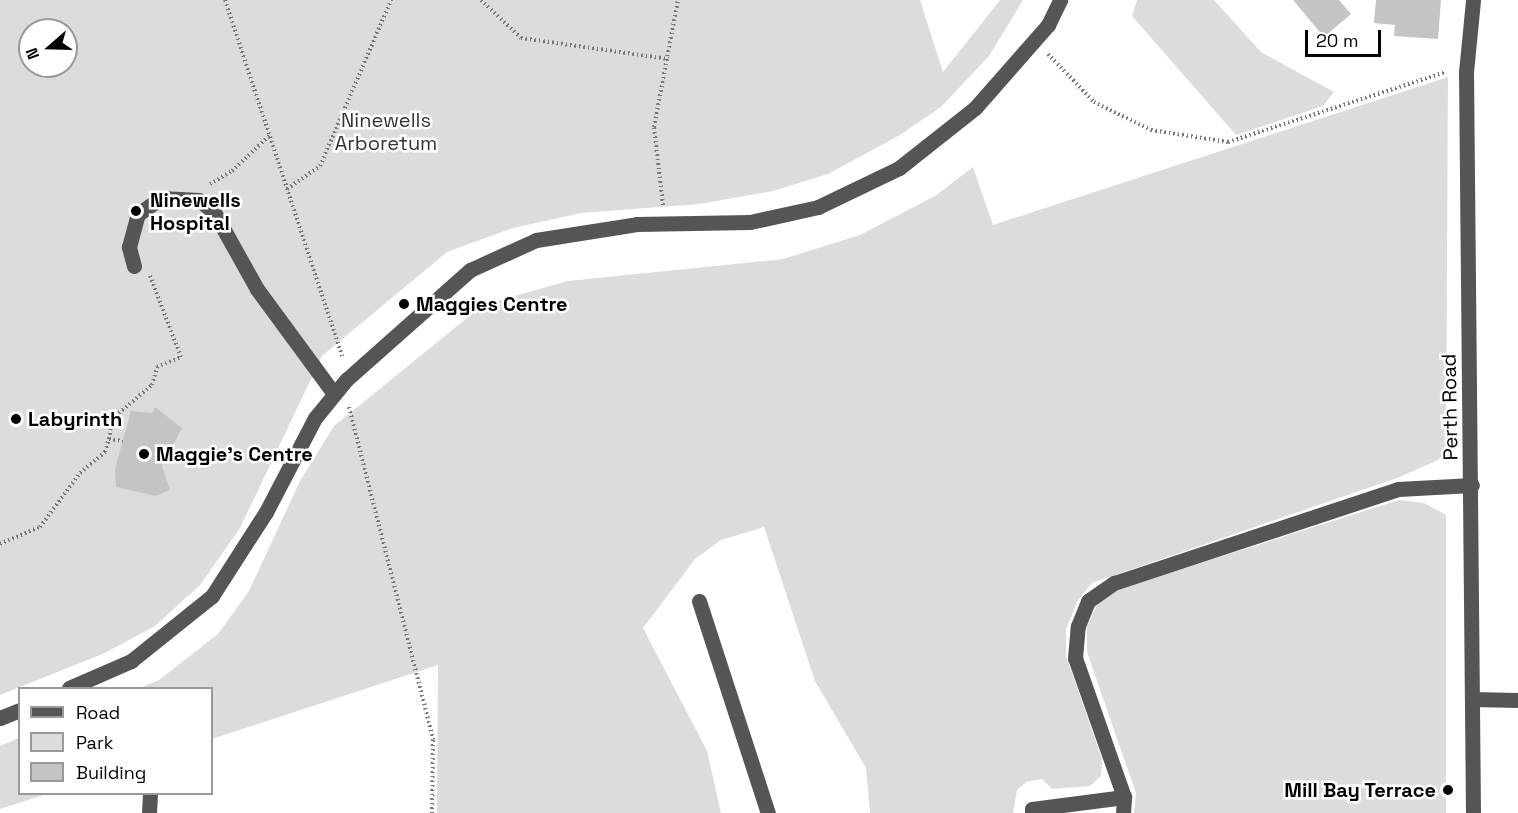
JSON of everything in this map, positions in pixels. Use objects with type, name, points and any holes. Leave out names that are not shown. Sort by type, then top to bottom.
[{"type":"street","points":[[71,687],[131,661],[212,596],[266,512],[315,418],[342,386],[470,270],[536,240],[666,224],[750,222],[818,207],[899,168],[975,108],[1048,26],[1060,0]]},
{"type":"street","name":"Perth Road","points":[[1473,0],[1467,66],[1473,813]]},
{"type":"street","points":[[140,267],[129,247],[138,214],[160,198],[187,196],[214,212],[257,289],[342,386]]},
{"type":"street","points":[[1123,813],[1124,797],[1075,658],[1078,626],[1088,601],[1114,583],[1398,489],[1472,485]]},
{"type":"street","points":[[699,601],[768,813]]},
{"type":"street","points":[[1472,699],[1518,700]]},
{"type":"street","points":[[0,718],[18,711]]},
{"type":"street","points":[[149,813],[150,795]]},
{"type":"street","points":[[1032,813],[1032,809],[1124,797]]},
{"type":"path","points":[[225,0],[271,134],[287,189],[342,386],[433,740],[432,813]]},
{"type":"path","points":[[287,189],[320,166],[391,0]]},
{"type":"path","points":[[481,0],[521,38],[669,59]]},
{"type":"path","points":[[666,224],[654,127],[669,59],[678,0]]},
{"type":"path","points":[[1035,40],[1094,102],[1151,130],[1228,142],[1467,66]]},
{"type":"path","points":[[187,196],[232,171],[271,134]]},
{"type":"path","points":[[0,544],[40,527],[80,473],[105,452],[112,419],[152,385],[157,367],[181,357],[140,267]]},
{"type":"path","points":[[109,439],[123,441]]},
{"type":"green space","name":"Ninewells Arboretum","points":[[0,0],[920,0],[943,72],[1000,0],[1023,0],[989,56],[942,106],[900,135],[828,174],[773,191],[699,204],[581,213],[513,228],[447,252],[322,356],[240,528],[200,585],[155,626],[105,653],[0,695]]},
{"type":"green space","points":[[1137,0],[1214,0],[1261,52],[1334,92],[1323,106],[1236,135],[1132,16]]},
{"type":"green space","points":[[1448,77],[1446,451],[1438,460],[1397,478],[1092,583],[1078,600],[1066,629],[1066,656],[1102,759],[1101,776],[1090,786],[1052,789],[1042,779],[1026,782],[1017,790],[1013,813],[870,813],[866,768],[815,681],[764,527],[721,540],[695,559],[643,628],[707,751],[721,813],[437,813],[438,665],[213,739],[213,687],[142,687],[159,680],[218,634],[249,591],[300,481],[334,426],[483,305],[568,281],[783,259],[860,235],[935,196],[973,167],[993,225]]},
{"type":"green space","points":[[1399,500],[1424,503],[1446,515],[1446,813],[1134,813],[1136,793],[1087,652],[1087,627],[1097,605],[1116,590]]},
{"type":"green space","points":[[18,738],[18,795],[44,795],[0,809],[0,746]]},
{"type":"building","points":[[1293,0],[1339,0],[1351,14],[1324,37]]},
{"type":"building","points":[[1376,0],[1441,0],[1438,39],[1394,36],[1395,25],[1374,23]]},
{"type":"building","name":"Maggie's Centre","points":[[155,407],[182,428],[162,466],[170,490],[156,496],[116,487],[115,469],[131,411],[152,413]]},
{"type":"place","name":"Ninewells Hospital","points":[[136,211]]},
{"type":"place","name":"Maggies Centre","points":[[404,304]]},
{"type":"place","name":"Labyrinth","points":[[16,419]]},
{"type":"place","name":"Maggie's Centre","points":[[144,454]]},
{"type":"place","name":"Mill Bay Terrace","points":[[1448,790]]}]
